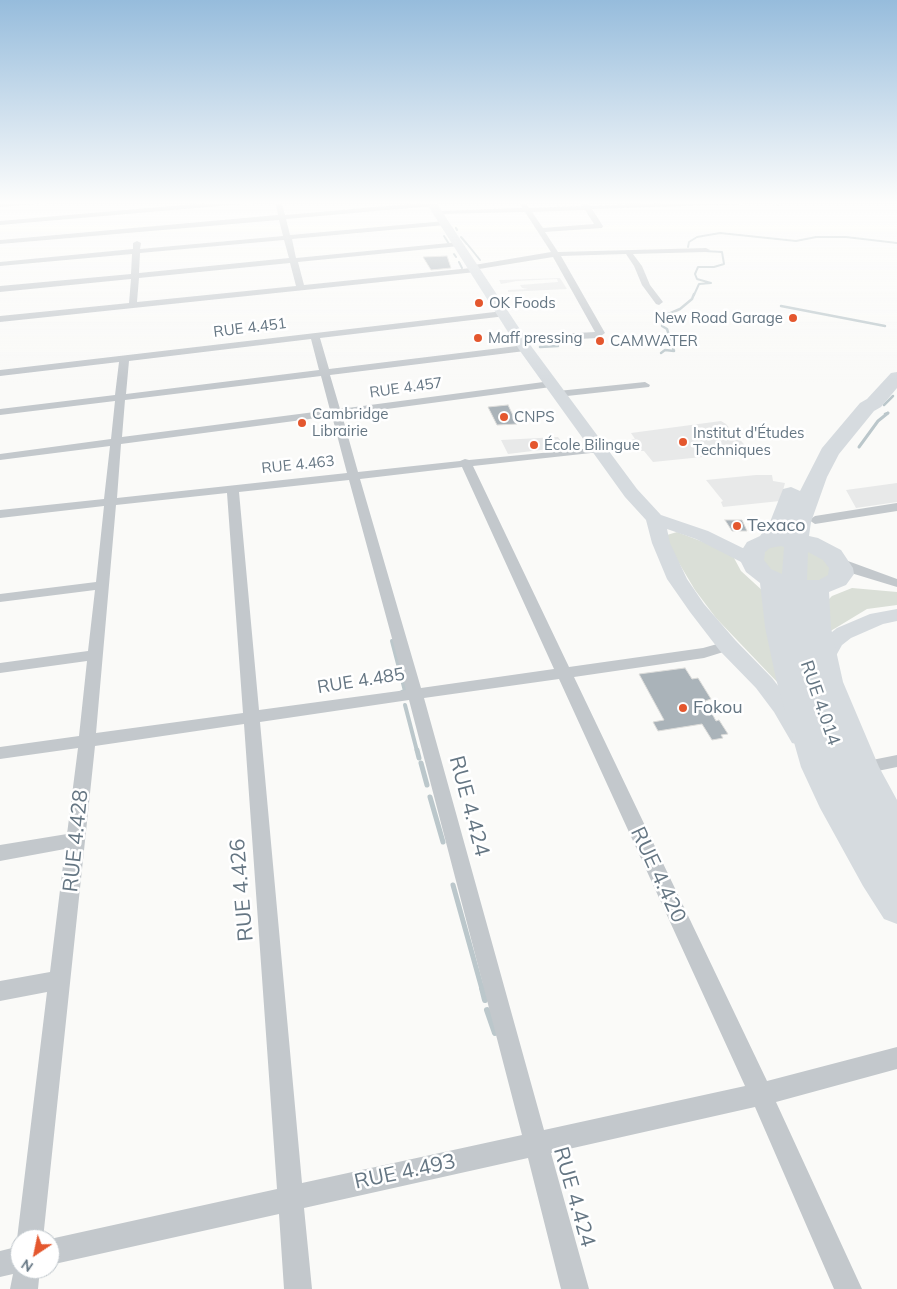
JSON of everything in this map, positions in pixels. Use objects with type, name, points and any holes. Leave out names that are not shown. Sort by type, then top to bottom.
[{"type":"highway","points":[[897,361],[868,388],[811,453],[792,490],[781,523],[764,556],[790,679],[817,767],[837,808],[876,876],[897,908]]},
{"type":"highway","points":[[867,407],[868,401],[897,368]]},
{"type":"highway","points":[[807,521],[816,477],[829,452],[867,407],[874,403],[897,377]]},
{"type":"highway","points":[[807,521],[834,470],[897,389]]},
{"type":"highway","points":[[807,521],[816,532],[822,576],[818,628],[829,682],[863,768],[897,830]]},
{"type":"highway","name":"RUE 4.014","points":[[807,521],[794,569],[822,576],[802,654],[820,714],[853,790],[897,871]]},
{"type":"highway","points":[[764,556],[796,540],[822,576]]},
{"type":"highway","points":[[764,556],[801,588],[822,576]]},
{"type":"main road","points":[[470,261],[522,343],[631,493],[655,519],[764,556]]},
{"type":"main road","points":[[655,519],[661,543],[678,579],[697,608],[728,646],[764,683],[782,707],[817,767]]},
{"type":"main road","points":[[824,658],[834,641],[844,633],[877,619],[897,615]]},
{"type":"street","points":[[0,264],[30,261]]},
{"type":"street","points":[[133,304],[135,261]]},
{"type":"street","points":[[0,289],[281,261]]},
{"type":"street","points":[[292,261],[300,287]]},
{"type":"street","points":[[0,319],[475,268],[514,261]]},
{"type":"street","points":[[0,412],[600,334],[559,261]]},
{"type":"street","points":[[635,261],[646,285],[659,302]]},
{"type":"street","name":"RUE 4.451","points":[[0,373],[503,314]]},
{"type":"street","name":"RUE 4.424","points":[[314,335],[415,693],[574,1289]]},
{"type":"street","name":"RUE 4.428","points":[[31,1229],[87,741],[101,585],[112,501],[124,359]]},
{"type":"street","name":"RUE 4.457","points":[[0,457],[336,413],[555,389],[645,385]]},
{"type":"street","name":"RUE 4.463","points":[[0,514],[465,462],[600,449]]},
{"type":"street","name":"RUE 4.420","points":[[465,462],[761,1094],[848,1289]]},
{"type":"street","name":"RUE 4.426","points":[[233,488],[298,1289]]},
{"type":"street","points":[[807,521],[897,507]]},
{"type":"street","points":[[822,576],[856,570],[897,584]]},
{"type":"street","points":[[822,576],[897,584]]},
{"type":"street","points":[[0,598],[101,585]]},
{"type":"street","name":"RUE 4.485","points":[[0,754],[704,653],[728,646]]},
{"type":"street","points":[[0,668],[96,655]]},
{"type":"street","points":[[863,768],[897,761]]},
{"type":"street","points":[[0,853],[76,840]]},
{"type":"street","points":[[0,991],[61,980]]},
{"type":"street","name":"RUE 4.493","points":[[60,1250],[761,1094],[897,1058]]},
{"type":"shaded area","points":[[560,278],[567,289],[508,292],[508,290],[528,289],[522,288],[520,285],[558,282],[557,279],[517,281],[501,284],[499,280]]},
{"type":"shaded area","name":"Institut d'Études Techniques","points":[[721,421],[726,424],[751,452],[653,462],[644,451],[629,451],[622,442],[635,439],[631,433]]},
{"type":"shaded area","name":"École Bilingue","points":[[558,437],[565,447],[508,454],[501,440]]},
{"type":"shaded area","points":[[772,475],[773,481],[785,483],[780,501],[723,507],[721,502],[723,501],[706,480]]},
{"type":"shaded area","points":[[897,483],[897,502],[856,508],[846,490]]},
{"type":"shaded area","points":[[677,532],[719,548],[734,558],[741,571],[764,592],[780,685],[716,618],[695,590],[670,548],[667,535]]},
{"type":"shaded area","points":[[791,544],[828,560],[831,573],[826,578],[808,583],[774,574],[762,562],[765,550],[771,546]]},
{"type":"shaded area","points":[[852,588],[897,592],[897,605],[867,609],[829,632],[827,601],[832,596]]},
{"type":"building","points":[[426,261],[449,261],[451,268],[431,270]]},
{"type":"building","name":"CNPS","points":[[508,405],[517,424],[497,425],[488,407]]},
{"type":"building","name":"Texaco","points":[[725,520],[742,520],[747,531],[732,531]]},
{"type":"building","name":"Fokou","points":[[685,668],[692,679],[698,678],[711,699],[705,701],[716,721],[719,720],[728,734],[721,735],[723,738],[712,740],[702,724],[658,731],[653,722],[664,720],[639,674]]},
{"type":"waterway","points":[[694,295],[699,284],[711,283],[697,279],[695,274],[698,267],[714,267],[724,264],[724,261]]},
{"type":"waterway","points":[[459,262],[462,268]]},
{"type":"waterway","points":[[661,353],[665,350],[674,351],[667,329],[662,326],[666,315],[680,309],[692,299],[694,294]]},
{"type":"waterway","points":[[781,306],[885,326]]},
{"type":"waterway","points":[[540,347],[558,346]]},
{"type":"waterway","points":[[884,405],[893,396]]},
{"type":"waterway","points":[[859,447],[878,421],[888,413],[885,414]]},
{"type":"waterway","points":[[392,641],[405,691],[402,692]]},
{"type":"waterway","points":[[405,705],[417,751]]},
{"type":"waterway","points":[[417,750],[419,758]]},
{"type":"waterway","points":[[421,763],[427,785]]},
{"type":"waterway","points":[[430,797],[443,842]]},
{"type":"waterway","points":[[453,885],[482,989]]},
{"type":"waterway","points":[[482,988],[485,1000]]},
{"type":"waterway","points":[[487,1010],[495,1033]]},
{"type":"place","name":"OK Foods","points":[[479,303]]},
{"type":"place","name":"New Road Garage","points":[[793,318]]},
{"type":"place","name":"Maff pressing","points":[[478,338]]},
{"type":"place","name":"CAMWATER","points":[[600,341]]},
{"type":"place","name":"CNPS","points":[[504,417]]},
{"type":"place","name":"Cambridge Librairie","points":[[302,423]]},
{"type":"place","name":"Institut d'Études Techniques","points":[[683,442]]},
{"type":"place","name":"École Bilingue","points":[[534,445]]},
{"type":"place","name":"Texaco","points":[[737,526]]},
{"type":"place","name":"Fokou","points":[[683,708]]}]
